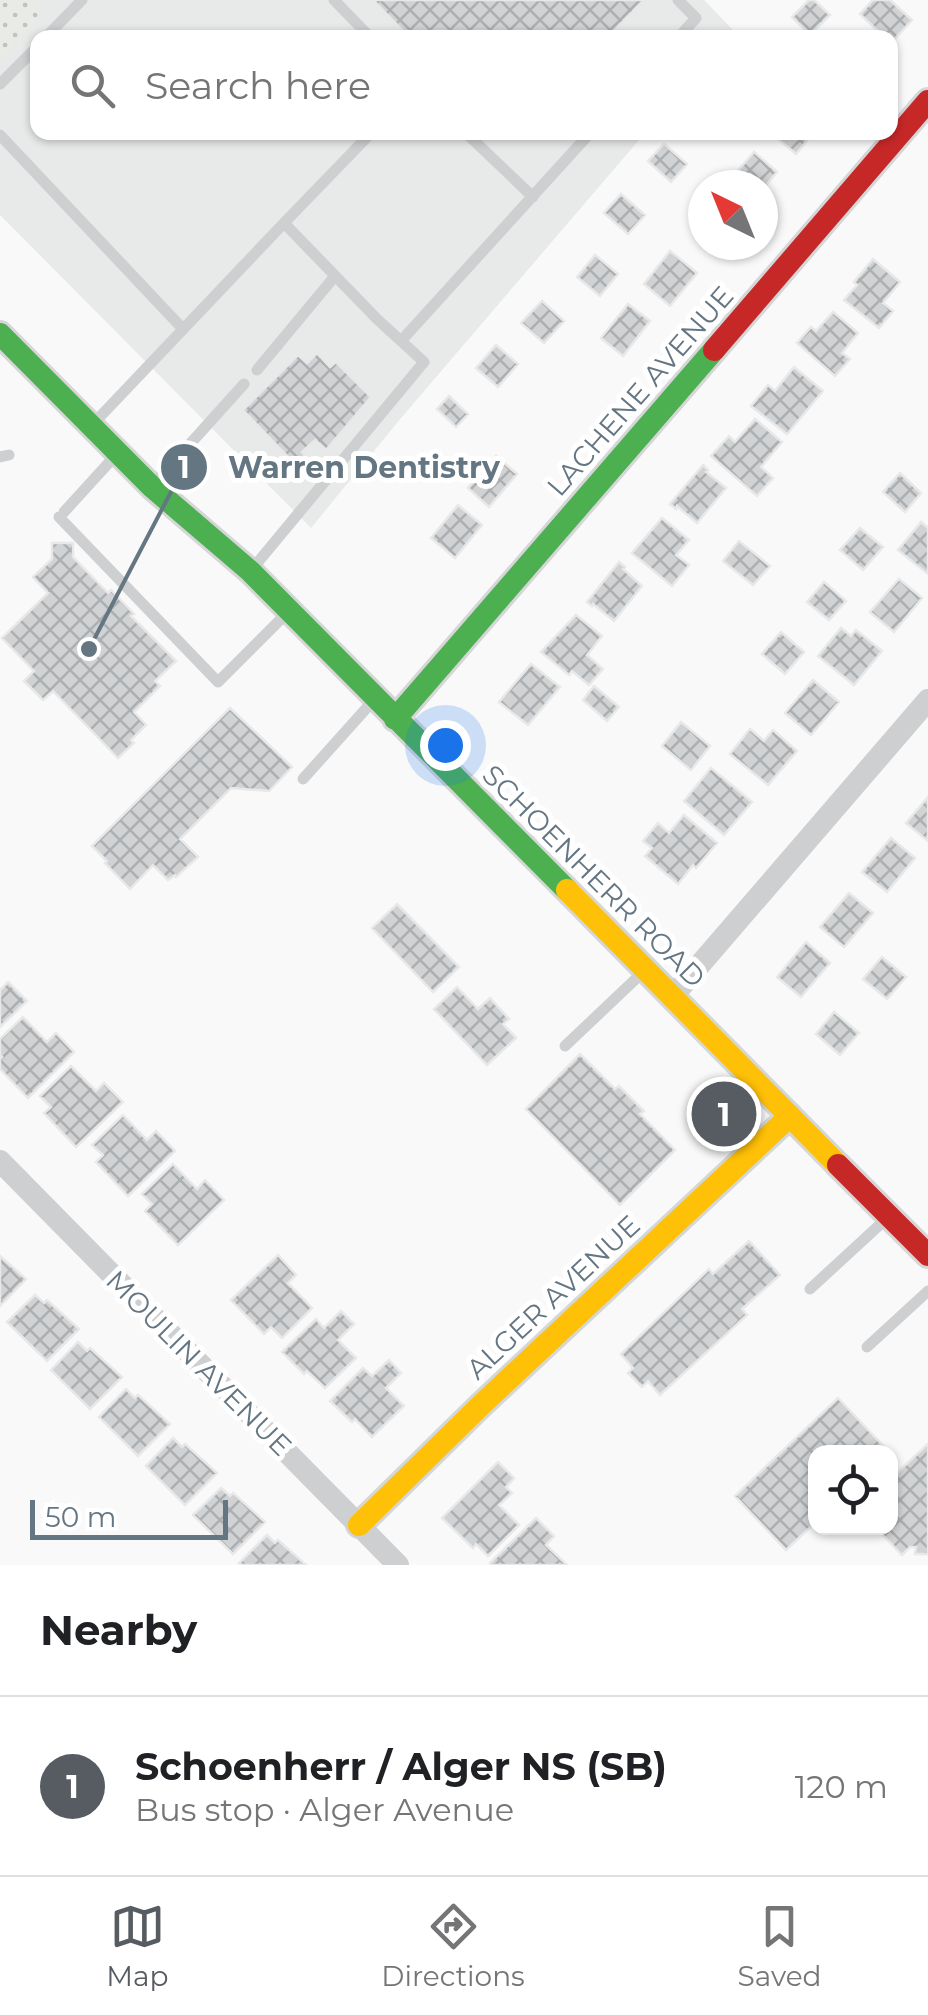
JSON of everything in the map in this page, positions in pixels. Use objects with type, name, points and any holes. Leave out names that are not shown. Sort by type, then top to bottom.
[{"type":"street","name":"LACHENE AVENUE","points":[[898,136],[928,101]]},
{"type":"street","name":"LACHENE AVENUE","points":[[395,718],[895,140]]},
{"type":"street","name":"SCHOENHERR ROAD","points":[[0,334],[152,487],[250,571],[928,1255]]},
{"type":"street","points":[[672,997],[928,700]]},
{"type":"street","name":"ALGER AVENUE","points":[[358,1525],[790,1116]]},
{"type":"street","name":"MOULIN AVENUE","points":[[0,1161],[398,1565]]},
{"type":"lane","points":[[59,0],[70,12]]},
{"type":"lane","points":[[53,30],[82,0]]},
{"type":"lane","points":[[334,0],[363,30]]},
{"type":"lane","points":[[678,0],[696,18],[685,30]]},
{"type":"lane","points":[[0,84],[30,54]]},
{"type":"lane","points":[[0,135],[183,329]]},
{"type":"lane","points":[[91,426],[364,140]]},
{"type":"lane","points":[[474,140],[533,196]]},
{"type":"lane","points":[[401,342],[584,140]]},
{"type":"lane","points":[[250,571],[424,362],[284,223]]},
{"type":"lane","points":[[257,370],[335,276]]},
{"type":"lane","points":[[152,487],[244,384]]},
{"type":"lane","points":[[118,453],[61,514],[218,682],[288,612]]},
{"type":"lane","points":[[303,779],[375,699]]},
{"type":"lane","points":[[565,1046],[645,970]]},
{"type":"lane","points":[[810,1289],[889,1216]]},
{"type":"lane","points":[[866,1347],[928,1291]]},
{"type":"shaded area","points":[[0,0],[704,0],[732,29],[30,30],[30,140],[639,140],[311,528],[0,215]]},
{"type":"shaded area","points":[[0,0],[37,0],[41,4],[38,19],[0,59]]},
{"type":"building","points":[[373,0],[644,0],[615,30],[402,30]]},
{"type":"building","points":[[809,0],[830,15],[815,30],[805,30],[792,17]]},
{"type":"building","points":[[873,0],[890,0],[912,20],[898,35],[898,30],[877,30],[860,14]]},
{"type":"building","points":[[779,140],[807,140],[796,154]]},
{"type":"building","points":[[664,144],[687,164],[671,182],[648,161]]},
{"type":"building","points":[[754,152],[775,170],[738,170]]},
{"type":"building","points":[[621,194],[645,215],[628,234],[604,213]]},
{"type":"building","points":[[670,251],[697,273],[670,306],[644,284]]},
{"type":"building","points":[[595,255],[618,274],[600,296],[577,277]]},
{"type":"building","points":[[873,259],[900,282],[883,303],[893,311],[879,328],[844,300]]},
{"type":"building","points":[[542,301],[564,321],[544,343],[521,323]]},
{"type":"building","points":[[628,304],[650,321],[623,356],[601,338]]},
{"type":"building","points":[[833,312],[858,333],[842,353],[850,359],[835,376],[797,343],[811,327],[816,331]]},
{"type":"building","points":[[496,345],[518,364],[498,387],[476,368]]},
{"type":"building","points":[[317,353],[330,367],[336,362],[371,397],[326,450],[315,440],[302,452],[305,455],[293,462],[243,410],[298,355],[307,363]]},
{"type":"building","points":[[794,367],[823,391],[787,434],[751,406],[768,385],[775,391]]},
{"type":"building","points":[[449,396],[468,414],[456,427],[437,409]]},
{"type":"building","points":[[755,419],[782,442],[761,467],[773,478],[757,496],[711,456],[729,436],[735,442]]},
{"type":"building","points":[[496,456],[517,474],[489,507],[468,488]]},
{"type":"building","points":[[703,465],[726,488],[697,523],[670,504]]},
{"type":"building","points":[[900,473],[921,493],[905,512],[883,492]]},
{"type":"building","points":[[458,505],[482,525],[455,558],[431,538]]},
{"type":"building","points":[[662,518],[689,540],[676,555],[689,565],[672,586],[632,553]]},
{"type":"building","points":[[921,522],[928,528],[928,574],[898,550]]},
{"type":"building","points":[[860,528],[883,547],[863,570],[840,550]]},
{"type":"building","points":[[739,541],[770,566],[753,585],[723,561]]},
{"type":"building","points":[[52,543],[73,543],[73,557],[108,593],[111,590],[176,661],[155,681],[160,686],[134,712],[146,725],[118,758],[53,691],[43,700],[24,681],[34,671],[2,638],[48,593],[33,577],[52,559]]},
{"type":"building","points":[[619,562],[642,586],[614,621],[587,602]]},
{"type":"building","points":[[899,579],[922,598],[894,632],[870,612]]},
{"type":"building","points":[[824,582],[846,601],[829,620],[807,602]]},
{"type":"building","points":[[576,615],[602,636],[587,655],[603,669],[589,685],[572,671],[569,675],[541,652]]},
{"type":"building","points":[[841,628],[851,636],[856,630],[882,651],[854,685],[818,656]]},
{"type":"building","points":[[781,632],[804,652],[785,674],[762,654]]},
{"type":"building","points":[[531,664],[560,687],[528,725],[499,702]]},
{"type":"building","points":[[813,680],[839,702],[811,735],[785,713]]},
{"type":"building","points":[[594,686],[619,707],[607,721],[583,700]]},
{"type":"building","points":[[230,708],[292,767],[269,791],[231,788],[180,839],[198,857],[168,880],[153,865],[130,889],[92,846]]},
{"type":"building","points":[[681,722],[710,746],[691,770],[662,746]]},
{"type":"building","points":[[750,729],[764,741],[773,730],[797,751],[768,785],[730,754]]},
{"type":"building","points":[[711,768],[752,802],[724,835],[684,801]]},
{"type":"building","points":[[928,797],[928,841],[906,823]]},
{"type":"building","points":[[684,815],[717,843],[678,884],[645,856],[652,848],[643,841],[658,823],[669,833]]},
{"type":"building","points":[[891,838],[915,858],[887,892],[862,872]]},
{"type":"building","points":[[849,893],[873,913],[844,947],[820,927]]},
{"type":"building","points":[[397,904],[459,967],[433,992],[372,928]]},
{"type":"building","points":[[806,942],[830,963],[801,997],[777,977]]},
{"type":"building","points":[[882,957],[906,977],[887,999],[863,979]]},
{"type":"building","points":[[8,982],[27,1001],[0,1027],[0,990]]},
{"type":"building","points":[[457,987],[478,1009],[490,998],[509,1019],[503,1024],[516,1038],[487,1065],[434,1009]]},
{"type":"building","points":[[834,1012],[859,1033],[840,1055],[816,1034]]},
{"type":"building","points":[[23,1017],[47,1042],[56,1033],[74,1052],[28,1098],[0,1069],[0,1039]]},
{"type":"building","points":[[580,1054],[644,1111],[640,1114],[675,1150],[620,1205],[526,1109]]},
{"type":"building","points":[[71,1066],[96,1091],[104,1083],[123,1102],[76,1147],[44,1113],[51,1107],[40,1096]]},
{"type":"building","points":[[123,1115],[147,1140],[156,1131],[175,1151],[128,1196],[96,1162],[103,1155],[92,1145]]},
{"type":"building","points":[[173,1164],[197,1189],[205,1180],[224,1200],[178,1245],[145,1211],[152,1204],[142,1194]]},
{"type":"building","points":[[749,1241],[780,1275],[742,1309],[747,1315],[660,1395],[648,1381],[642,1387],[628,1373],[633,1368],[621,1354],[709,1269],[713,1274]]},
{"type":"building","points":[[278,1255],[296,1275],[288,1283],[312,1308],[282,1338],[271,1327],[264,1334],[231,1300]]},
{"type":"building","points":[[0,1256],[26,1279],[0,1306]]},
{"type":"building","points":[[35,1295],[44,1303],[47,1300],[79,1329],[47,1361],[7,1322]]},
{"type":"building","points":[[341,1311],[354,1324],[338,1340],[356,1358],[325,1388],[282,1352],[316,1319],[324,1328]]},
{"type":"building","points":[[78,1342],[122,1377],[90,1409],[51,1370]]},
{"type":"building","points":[[389,1360],[401,1373],[386,1388],[404,1406],[372,1437],[330,1401],[363,1368],[372,1376]]},
{"type":"building","points":[[126,1389],[170,1424],[138,1456],[99,1417]]},
{"type":"building","points":[[838,1398],[882,1445],[808,1445],[808,1529],[786,1550],[735,1496]]},
{"type":"building","points":[[173,1438],[217,1473],[185,1505],[146,1466]]},
{"type":"building","points":[[928,1444],[928,1554],[915,1554],[916,1547],[910,1547],[902,1555],[883,1535],[898,1535],[898,1472]]},
{"type":"building","points":[[498,1462],[514,1478],[506,1487],[512,1493],[499,1505],[519,1525],[488,1556],[476,1544],[473,1548],[442,1518]]},
{"type":"building","points":[[221,1488],[230,1496],[233,1493],[265,1522],[233,1554],[193,1515]]},
{"type":"building","points":[[536,1518],[554,1536],[546,1545],[567,1565],[491,1565],[490,1563]]},
{"type":"building","points":[[267,1535],[275,1543],[278,1540],[306,1565],[239,1563]]},
{"type":"traffic: fast","points":[[0,334],[152,487],[250,571],[567,890]]},
{"type":"traffic: fast","points":[[395,719],[714,350]]},
{"type":"traffic: slow","points":[[567,890],[838,1165]]},
{"type":"traffic: slow","points":[[359,1525],[480,1406],[790,1116]]},
{"type":"traffic: jam","points":[[898,136],[928,101]]},
{"type":"traffic: jam","points":[[714,350],[894,140]]},
{"type":"traffic: jam","points":[[838,1165],[928,1255]]},
{"type":"place","name":"Warren Dentistry","points":[[89,649]]},
{"type":"place","name":"Schoenherr / Alger NS (SB)","points":[[724,1114]]}]
